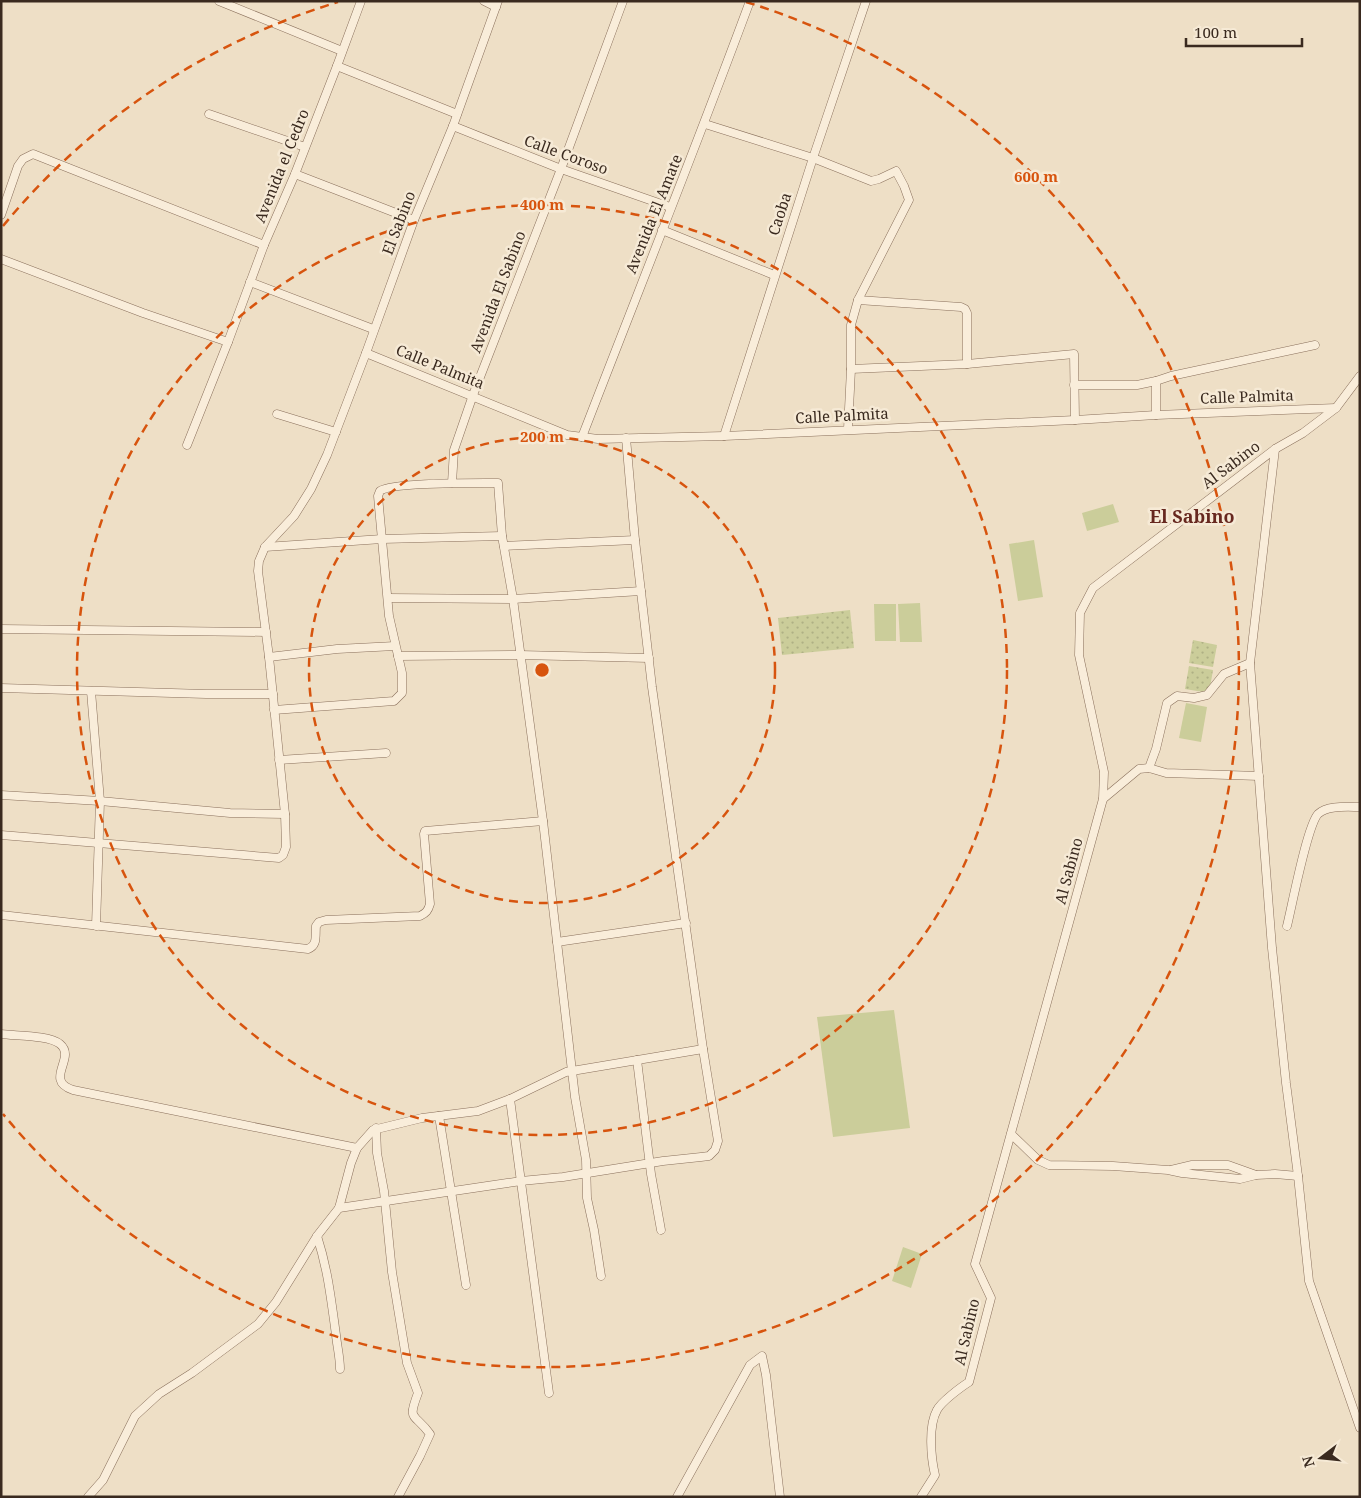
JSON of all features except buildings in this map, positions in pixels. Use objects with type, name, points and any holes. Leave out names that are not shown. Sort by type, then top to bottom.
[{"type":"street","points":[[219,1],[342,51]]},
{"type":"street","name":"Avenida el Cedro","points":[[188,445],[264,244],[295,174],[337,66],[360,1]]},
{"type":"street","points":[[484,1],[497,4]]},
{"type":"street","name":"Avenida El Sabino","points":[[452,483],[454,450],[473,396],[561,169],[623,1]]},
{"type":"street","name":"Avenida El Amate","points":[[582,437],[670,207],[705,124],[750,1]]},
{"type":"street","name":"Caoba","points":[[724,436],[812,158],[866,1]]},
{"type":"street","name":"El Sabino","points":[[265,547],[294,516],[312,489],[327,455],[414,220],[453,126],[497,4]]},
{"type":"street","points":[[337,66],[457,114]]},
{"type":"street","points":[[209,114],[305,147]]},
{"type":"street","points":[[705,124],[812,158],[871,180],[879,179],[896,171],[904,186],[909,200],[858,300],[850,325],[851,370],[848,429]]},
{"type":"street","name":"Calle Coroso","points":[[453,126],[561,169],[670,207]]},
{"type":"street","points":[[1,215],[18,166],[23,159],[33,154],[264,244]]},
{"type":"street","points":[[295,174],[414,220]]},
{"type":"street","points":[[662,230],[774,275]]},
{"type":"street","points":[[1,259],[143,313],[228,342]]},
{"type":"street","points":[[250,282],[373,329]]},
{"type":"street","points":[[858,300],[962,307],[967,313],[967,364]]},
{"type":"street","points":[[1074,385],[1137,385],[1315,345]]},
{"type":"street","name":"Calle Palmita","points":[[366,352],[567,435],[598,439],[724,436],[1336,408]]},
{"type":"street","points":[[851,370],[967,364],[1074,354],[1075,420]]},
{"type":"street","name":"Al Sabino","points":[[921,1497],[935,1475],[931,1456],[932,1428],[937,1410],[969,1382],[991,1298],[975,1264],[1103,800],[1104,772],[1079,655],[1080,612],[1093,588],[1275,449],[1302,433],[1336,408],[1360,376]]},
{"type":"street","points":[[1156,381],[1156,415]]},
{"type":"street","points":[[277,414],[336,432]]},
{"type":"street","points":[[340,1208],[385,1200],[709,1156],[715,1150],[718,1141],[703,1049],[648,658],[626,438]]},
{"type":"street","points":[[1275,449],[1250,664],[1272,948],[1309,1281],[1360,1428]]},
{"type":"street","points":[[274,710],[394,701],[402,693],[402,673],[390,623],[378,496],[383,489],[452,483],[498,483],[502,536],[513,599],[543,821],[577,1114],[586,1160],[587,1198],[601,1276]]},
{"type":"street","points":[[1,835],[278,858],[283,855],[286,847],[285,814],[269,656],[258,571],[259,560],[265,547],[382,540],[502,536]]},
{"type":"street","points":[[504,546],[635,540]]},
{"type":"street","points":[[388,598],[513,599],[641,591]]},
{"type":"street","points":[[1,629],[266,632]]},
{"type":"street","points":[[269,656],[337,649],[395,646]]},
{"type":"street","points":[[398,656],[520,655],[648,658]]},
{"type":"street","points":[[1149,768],[1156,749],[1167,703],[1177,696],[1194,698],[1207,695],[1224,674],[1250,664]]},
{"type":"street","points":[[1,688],[273,694]]},
{"type":"street","points":[[91,691],[100,802],[96,926]]},
{"type":"street","points":[[279,760],[386,753]]},
{"type":"street","points":[[1103,800],[1139,770],[1149,768],[1166,773],[1259,776]]},
{"type":"street","points":[[1,795],[230,813],[285,814]]},
{"type":"street","points":[[1287,926],[1305,849],[1314,821],[1319,814],[1327,809],[1360,807]]},
{"type":"street","points":[[1,915],[308,949],[315,944],[316,926],[319,922],[326,920],[420,916],[429,910],[425,832],[543,821]]},
{"type":"street","points":[[557,942],[686,923]]},
{"type":"street","points":[[1,1034],[50,1040],[59,1043],[64,1049],[65,1055],[60,1078],[61,1083],[64,1087],[73,1090],[357,1148]]},
{"type":"street","points":[[88,1497],[103,1480],[134,1416],[159,1394],[192,1373],[258,1324],[276,1302],[317,1236],[340,1208],[351,1163],[357,1148],[370,1132],[376,1128],[422,1118],[478,1111],[510,1099],[566,1072],[703,1049]]},
{"type":"street","points":[[637,1060],[650,1163],[661,1230]]},
{"type":"street","points":[[510,1099],[549,1393]]},
{"type":"street","points":[[439,1116],[466,1285]]},
{"type":"street","points":[[376,1128],[377,1153],[385,1200],[392,1272],[407,1363],[418,1393],[411,1410],[413,1416],[430,1434],[398,1497]]},
{"type":"street","points":[[1011,1134],[1038,1160],[1049,1165],[1113,1166],[1168,1170],[1182,1174],[1240,1179],[1256,1175],[1275,1174],[1298,1176]]},
{"type":"street","points":[[1168,1170],[1192,1164],[1228,1165],[1256,1175]]},
{"type":"street","points":[[317,1236],[328,1270],[336,1338],[340,1354],[340,1369]]},
{"type":"street","points":[[677,1497],[750,1365],[762,1356],[766,1375],[780,1497]]},
{"type":"green space","points":[[1113,504],[1119,522],[1087,531],[1082,513]]},
{"type":"green space","points":[[1034,540],[1043,597],[1018,601],[1009,544]]},
{"type":"green space","points":[[920,603],[922,642],[900,642],[898,604]]},
{"type":"green space","points":[[874,604],[896,604],[896,641],[875,641]]},
{"type":"green space","points":[[850,610],[854,648],[782,655],[778,618]]},
{"type":"green space","points":[[1193,640],[1217,645],[1213,667],[1189,663]]},
{"type":"green space","points":[[1189,666],[1213,670],[1209,693],[1185,689]]},
{"type":"green space","points":[[1186,703],[1207,707],[1201,742],[1179,738]]},
{"type":"green space","points":[[894,1010],[910,1128],[833,1137],[817,1017]]},
{"type":"green space","points":[[903,1247],[922,1254],[911,1288],[892,1281]]},
{"type":"district","name":"El Sabino","points":[[1192,517]]}]
